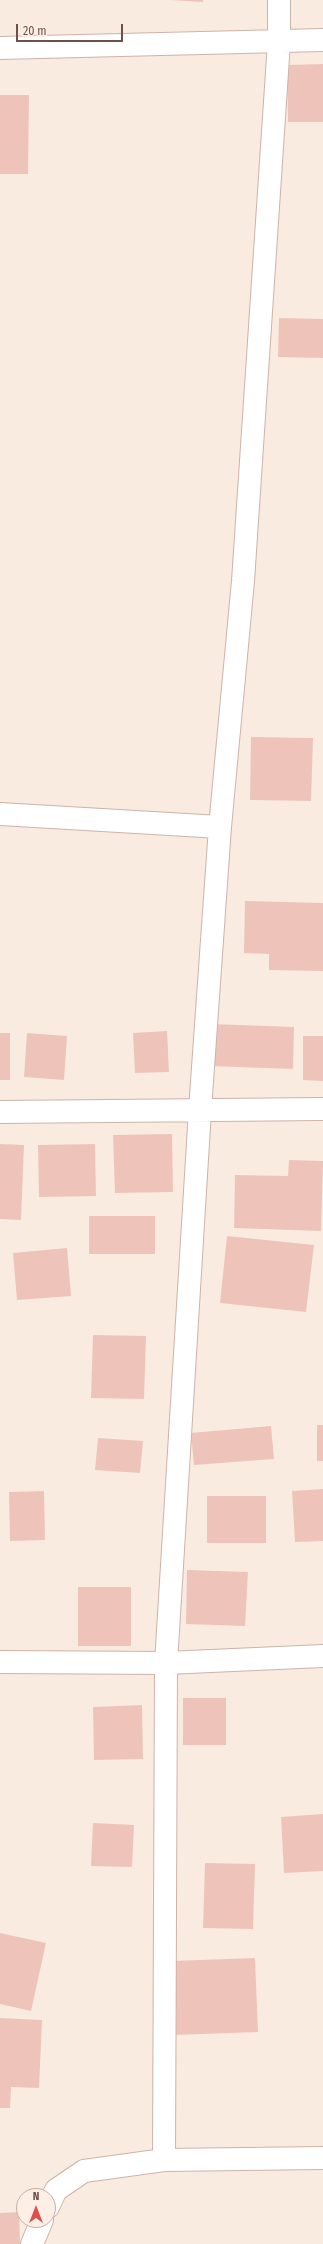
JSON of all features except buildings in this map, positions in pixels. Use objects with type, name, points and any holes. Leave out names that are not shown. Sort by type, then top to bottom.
[{"type":"street","points":[[164,2160],[166,1663],[200,1110],[220,827],[244,565],[279,42],[280,0]]},
{"type":"street","points":[[0,48],[323,40]]},
{"type":"street","points":[[0,814],[220,827]]},
{"type":"street","points":[[0,1112],[323,1109]]},
{"type":"street","points":[[0,1662],[166,1663],[323,1656]]},
{"type":"street","points":[[56,2190],[84,2171],[164,2160],[323,2158]]},
{"type":"street","points":[[32,2244],[39,2228]]}]
